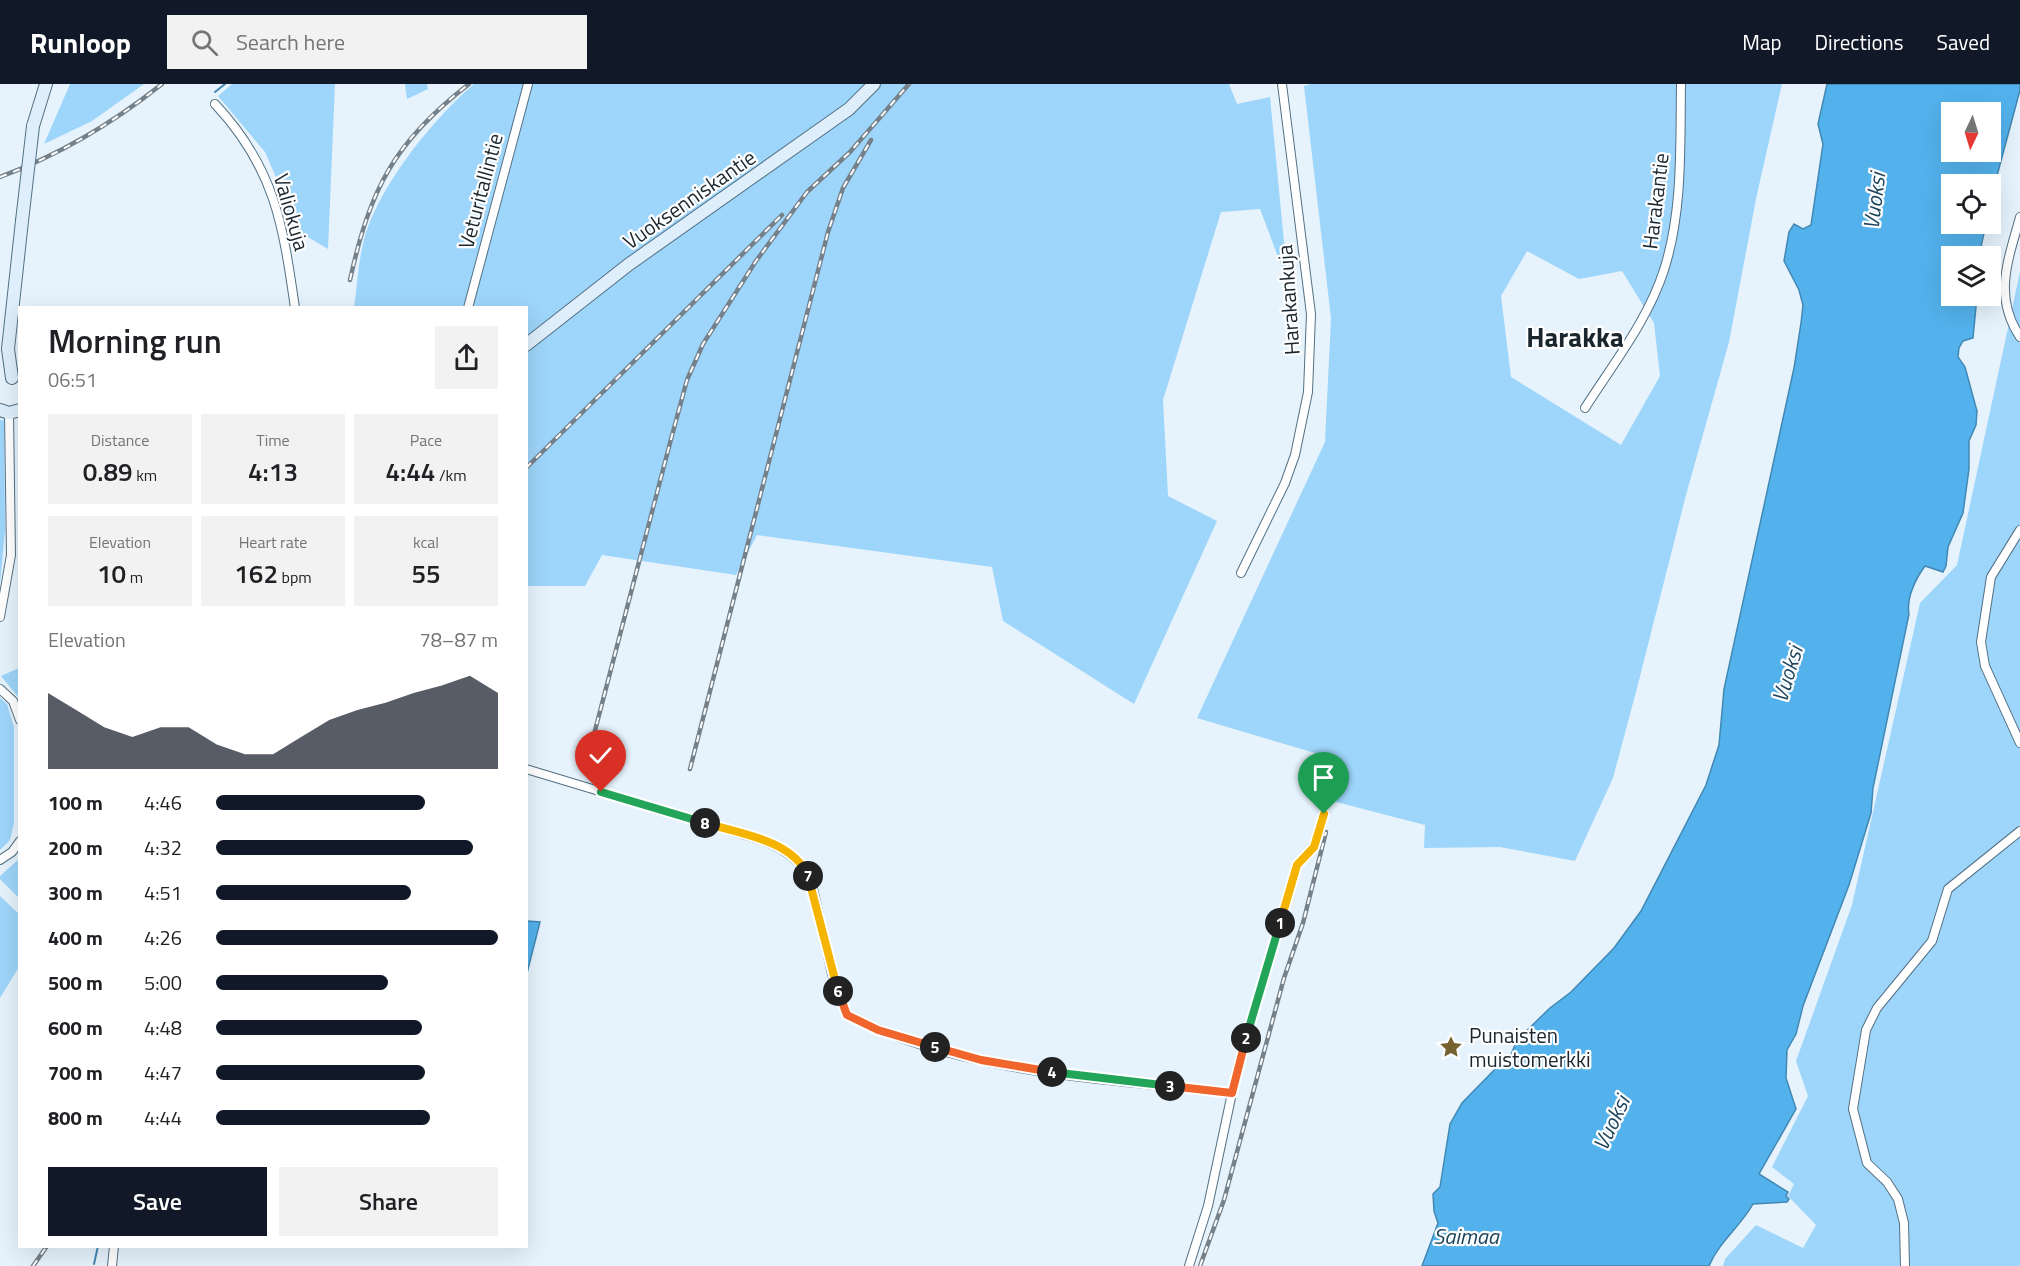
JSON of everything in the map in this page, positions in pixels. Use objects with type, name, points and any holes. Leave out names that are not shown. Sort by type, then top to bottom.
[{"type":"street","points":[[10,380],[8,349],[33,126],[46,84]]},
{"type":"street","name":"Veturitallintie","points":[[469,306],[528,84]]},
{"type":"street","name":"Vuoksenniskantie","points":[[528,343],[628,265],[849,109],[874,84]]},
{"type":"street","name":"Harakankuja","points":[[1240,573],[1285,483],[1303,426],[1309,380],[1311,314],[1282,84]]},
{"type":"street","name":"Harakantie","points":[[1585,408],[1646,313],[1664,270],[1676,206],[1681,84]]},
{"type":"street","name":"Valiokuja","points":[[215,104],[246,140],[271,189],[286,247],[295,306]]},
{"type":"street","points":[[2020,218],[2004,275],[2004,299],[2013,327],[2020,337]]},
{"type":"street","points":[[0,617],[11,555],[10,411]]},
{"type":"street","points":[[2020,530],[1991,577],[1981,642],[1985,666],[2020,743]]},
{"type":"street","points":[[0,689],[13,701],[18,715]]},
{"type":"street","points":[[528,770],[762,840],[793,857],[806,870],[812,884],[832,974],[847,1015],[878,1030],[981,1060],[1039,1071],[1232,1093]]},
{"type":"street","points":[[1189,1266],[1208,1206],[1232,1093],[1249,1027],[1297,865],[1314,847],[1324,814]]},
{"type":"street","points":[[1905,1266],[1904,1223],[1898,1199],[1887,1182],[1867,1163],[1853,1109],[1866,1030],[1877,1008],[1932,941],[1948,889],[2020,831]]},
{"type":"street","points":[[0,860],[12,852],[18,844]]},
{"type":"street","points":[[112,1266],[114,1248]]},
{"type":"shaded area","points":[[70,84],[144,84],[92,121],[44,144]]},
{"type":"shaded area","points":[[232,84],[335,84],[328,249],[291,227],[278,182],[265,152],[218,96]]},
{"type":"shaded area","points":[[405,84],[427,84],[428,89],[407,99]]},
{"type":"shaded area","points":[[474,84],[1229,84],[1237,104],[1270,97],[1288,283],[1260,209],[1221,212],[1163,400],[1168,496],[1217,521],[1134,704],[1003,621],[992,567],[757,535],[736,575],[602,555],[585,586],[528,586],[528,306],[354,306],[363,244],[380,201],[424,136]]},
{"type":"shaded area","points":[[1311,84],[1782,84],[1757,194],[1729,342],[1686,495],[1637,688],[1613,778],[1575,861],[1500,847],[1424,848],[1425,825],[1313,796],[1315,753],[1197,718],[1325,442],[1331,318],[1304,86]],"holes":[[[1527,251],[1579,279],[1622,271],[1654,323],[1660,376],[1621,445],[1511,377],[1501,296]]]},
{"type":"shaded area","points":[[2020,272],[2020,1266],[1723,1266],[1725,1259],[1756,1225],[1803,1248],[1816,1225],[1788,1196],[1794,1184],[1772,1167],[1808,1096],[1796,1061],[1852,905],[1920,603],[1957,565]]},
{"type":"shaded area","points":[[0,420],[4,420],[5,530],[0,584]]},
{"type":"shaded area","points":[[18,668],[18,697],[1,676]]},
{"type":"shaded area","points":[[0,698],[7,704],[14,727],[14,823],[10,840],[0,850]]},
{"type":"shaded area","points":[[18,860],[18,897],[0,879],[0,876]]},
{"type":"shaded area","points":[[0,896],[18,913],[18,969],[0,998]]},
{"type":"water","points":[[1827,84],[2020,84],[2001,161],[2001,102],[1941,102],[1941,162],[2001,162],[1997,174],[1941,174],[1941,234],[1984,234],[1981,246],[1941,246],[1941,306],[1976,306],[1973,338],[1963,341],[1958,357],[1965,367],[1977,411],[1976,425],[1969,441],[1969,469],[1963,513],[1948,547],[1946,566],[1943,572],[1925,566],[1910,595],[1909,614],[1873,788],[1871,813],[1849,885],[1803,1006],[1796,1034],[1787,1050],[1786,1078],[1796,1109],[1759,1174],[1788,1192],[1786,1196],[1789,1199],[1787,1202],[1753,1204],[1718,1249],[1709,1266],[1422,1266],[1438,1223],[1434,1211],[1433,1194],[1440,1187],[1450,1124],[1462,1103],[1496,1068],[1508,1062],[1517,1040],[1550,1008],[1571,992],[1614,948],[1641,911],[1706,785],[1719,745],[1724,689],[1794,368],[1801,323],[1803,305],[1799,290],[1784,261],[1789,232],[1794,224],[1803,229],[1811,225],[1823,144],[1818,124]]},
{"type":"water","points":[[528,921],[540,922],[528,969]]},
{"type":"waterway","points":[[215,92],[225,84]]},
{"type":"waterway","points":[[94,1264],[98,1248]]},
{"type":"railway","points":[[0,177],[43,159],[85,137],[162,84]]},
{"type":"railway","points":[[350,280],[366,219],[389,170],[422,126],[469,84]]},
{"type":"railway","points":[[586,765],[687,380],[703,344],[756,261],[807,192],[850,152],[909,84]]},
{"type":"railway","points":[[690,769],[828,232],[843,188],[871,140]]},
{"type":"railway","points":[[528,466],[782,215]]},
{"type":"railway","points":[[1200,1266],[1224,1200],[1284,978],[1303,923],[1326,832]]},
{"type":"railway","points":[[33,1266],[46,1248]]},
{"type":"place","name":"Punaisten muistomerkki","points":[[1451,1047]]},
{"type":"district","name":"Harakka","points":[[1575,336]]},
{"type":"route","points":[[601,792],[762,840],[793,857],[806,870],[812,884],[832,974],[847,1015],[878,1030],[981,1060],[1039,1071],[1232,1093],[1297,865],[1314,847],[1324,814]]},
{"type":"water label","name":"Vuoksi","points":[[1874,201]]},
{"type":"water label","name":"Vuoksi","points":[[1787,674]]},
{"type":"water label","name":"Vuoksi","points":[[1611,1123]]},
{"type":"water label","name":"Saimaa","points":[[1466,1236]]}]
